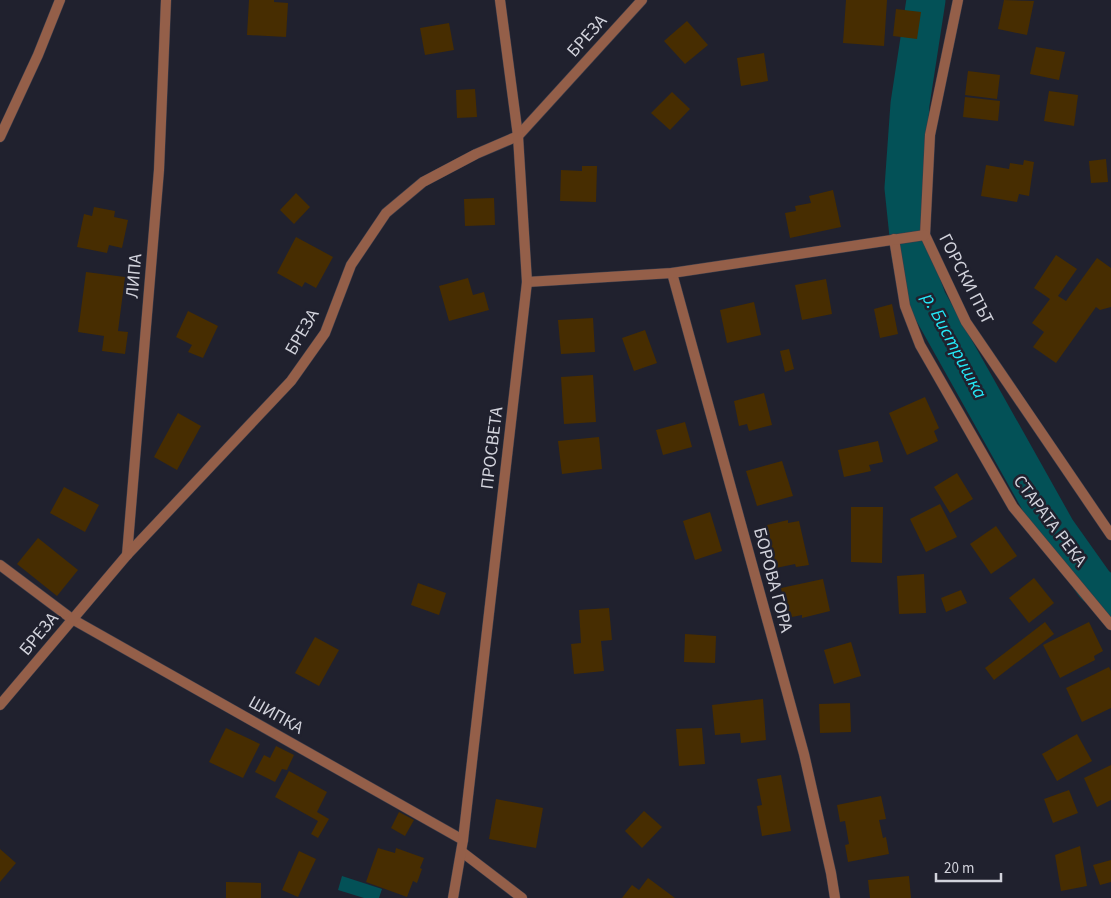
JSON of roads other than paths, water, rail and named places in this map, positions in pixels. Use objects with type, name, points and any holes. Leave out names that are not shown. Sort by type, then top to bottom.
[{"type":"street","points":[[0,137],[38,55],[60,0]]},
{"type":"street","name":"ЛИПА","points":[[127,555],[159,170],[166,0]]},
{"type":"street","name":"ПРОСВЕТА","points":[[453,898],[462,852],[527,282],[518,136],[500,0]]},
{"type":"street","name":"БРЕЗА","points":[[0,705],[127,555],[291,381],[325,333],[351,265],[386,213],[423,182],[476,154],[518,136],[642,0]]},
{"type":"street","name":"ГОРСКИ ПЪТ","points":[[958,0],[930,135],[924,235],[966,322],[1111,535]]},
{"type":"street","points":[[527,282],[672,273],[924,235]]},
{"type":"street","name":"СТАРАТА РЕКА","points":[[895,239],[905,306],[920,345],[1013,507],[1111,625]]},
{"type":"street","name":"БОРОВА ГОРА","points":[[672,273],[804,754],[832,872],[835,898]]},
{"type":"street","name":"ШИПКА","points":[[0,565],[72,619],[463,840]]},
{"type":"street","points":[[462,852],[522,898]]},
{"type":"waterway","name":"р. Бистришка","points":[[926,0],[910,104],[904,188],[911,255],[927,300],[1056,530],[1095,585],[1111,598]]}]
